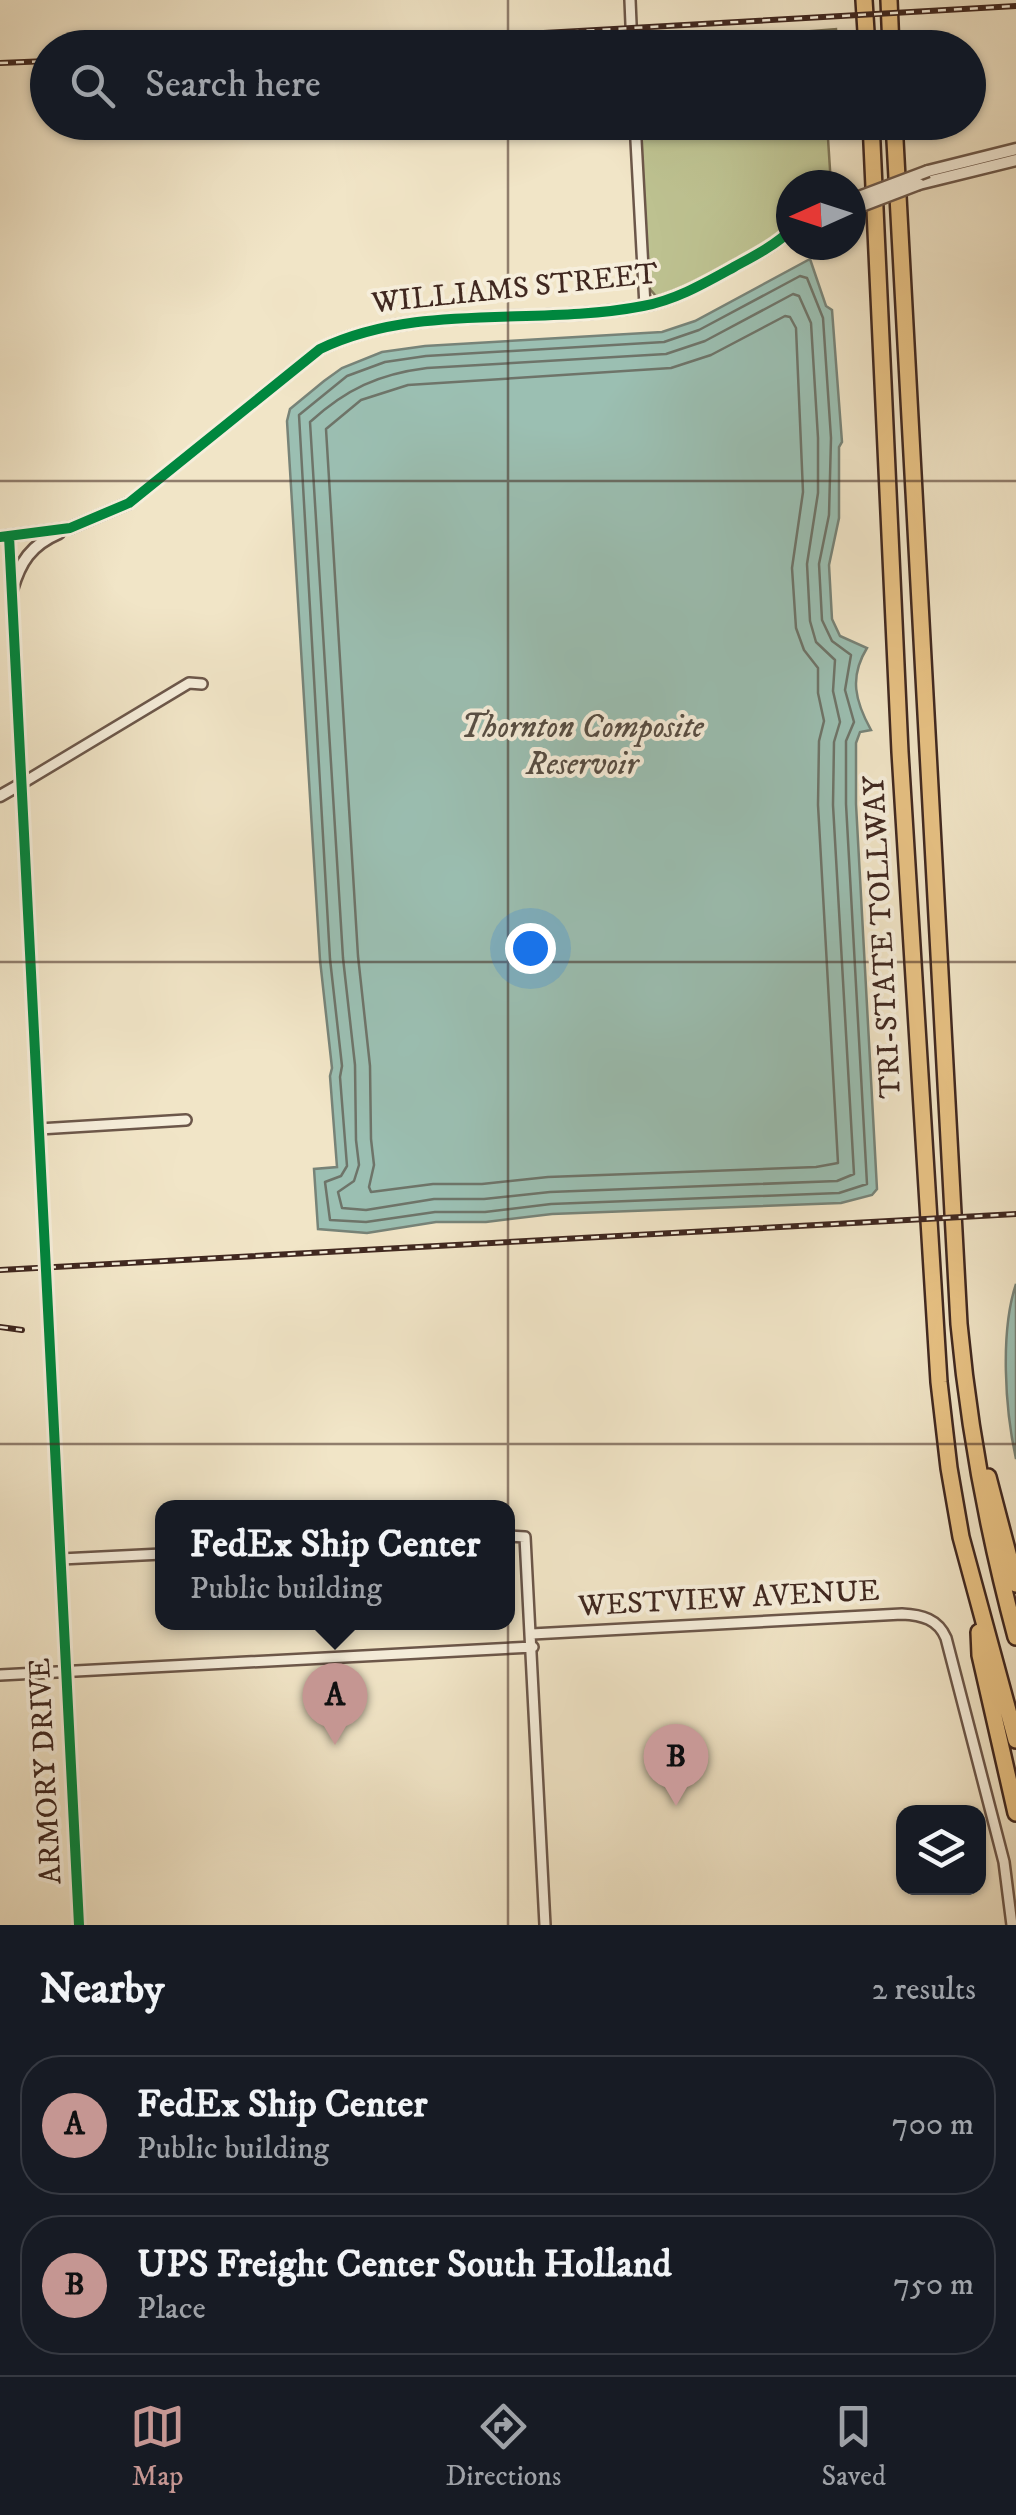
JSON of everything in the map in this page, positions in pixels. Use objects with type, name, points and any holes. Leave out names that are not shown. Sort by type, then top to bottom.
[{"type":"highway","points":[[864,0],[865,30]]},
{"type":"highway","points":[[889,0],[890,30]]},
{"type":"highway","name":"TRI-STATE TOLLWAY","points":[[872,140],[893,622],[936,1350],[949,1468],[978,1608],[1016,1740]]},
{"type":"highway","name":"TRI-STATE TOLLWAY","points":[[895,140],[964,1388],[984,1510],[1016,1637]]},
{"type":"highway","points":[[964,1388],[1016,1584]]},
{"type":"highway","points":[[978,1608],[980,1655],[1016,1813]]},
{"type":"street","points":[[630,0],[631,30]]},
{"type":"street","points":[[636,140],[645,306]]},
{"type":"street","points":[[866,194],[928,170],[1016,149]]},
{"type":"street","points":[[866,204],[918,184],[1016,160]]},
{"type":"street","name":"WILLIAMS STREET","points":[[4,536],[70,528],[102,517],[146,492],[263,393],[320,349],[348,336],[376,327],[420,322],[645,306],[682,295],[776,244]]},
{"type":"street","points":[[12,590],[23,558],[36,545],[70,528]]},
{"type":"street","name":"ARMORY DRIVE","points":[[4,536],[12,590],[79,1925]]},
{"type":"street","points":[[0,796],[189,683],[202,684]]},
{"type":"street","points":[[39,1129],[186,1120]]},
{"type":"street","points":[[515,1537],[526,1538],[544,1925]]},
{"type":"street","points":[[60,1559],[155,1554]]},
{"type":"street","name":"WESTVIEW AVENUE","points":[[532,1634],[902,1614],[928,1618],[946,1638],[1004,1862],[1012,1925]]},
{"type":"street","points":[[0,1676],[533,1647]]},
{"type":"green space","points":[[641,140],[828,140],[830,170],[776,170],[776,235],[669,305],[662,303],[649,288]]},
{"type":"water","name":"Thornton Composite Reservoir","points":[[808,260],[826,306],[832,310],[842,442],[839,518],[829,565],[832,619],[840,636],[867,648],[858,669],[856,689],[871,730],[860,732],[856,743],[856,804],[877,1189],[872,1195],[841,1203],[552,1214],[486,1222],[436,1222],[367,1233],[318,1229],[314,1169],[337,1167],[332,1068],[320,960],[287,421],[290,409],[342,368],[382,352],[662,332],[695,321]]},
{"type":"water","points":[[1016,1284],[1016,1459],[1006,1371],[1008,1325]]},
{"type":"railway","points":[[597,30],[1016,6]]},
{"type":"railway","points":[[0,63],[30,62]]},
{"type":"railway","points":[[0,1270],[1016,1214]]},
{"type":"railway","points":[[0,1327],[22,1330]]},
{"type":"cycle path","points":[[0,537],[70,528],[129,503],[320,349],[358,334],[438,320],[603,312],[655,303],[712,279],[776,242]]},
{"type":"cycle path","points":[[9,536],[79,1925]]},
{"type":"place","name":"FedEx Ship Center","points":[[335,1745]]},
{"type":"place","name":"UPS Freight Center South Holland","points":[[676,1806]]}]
